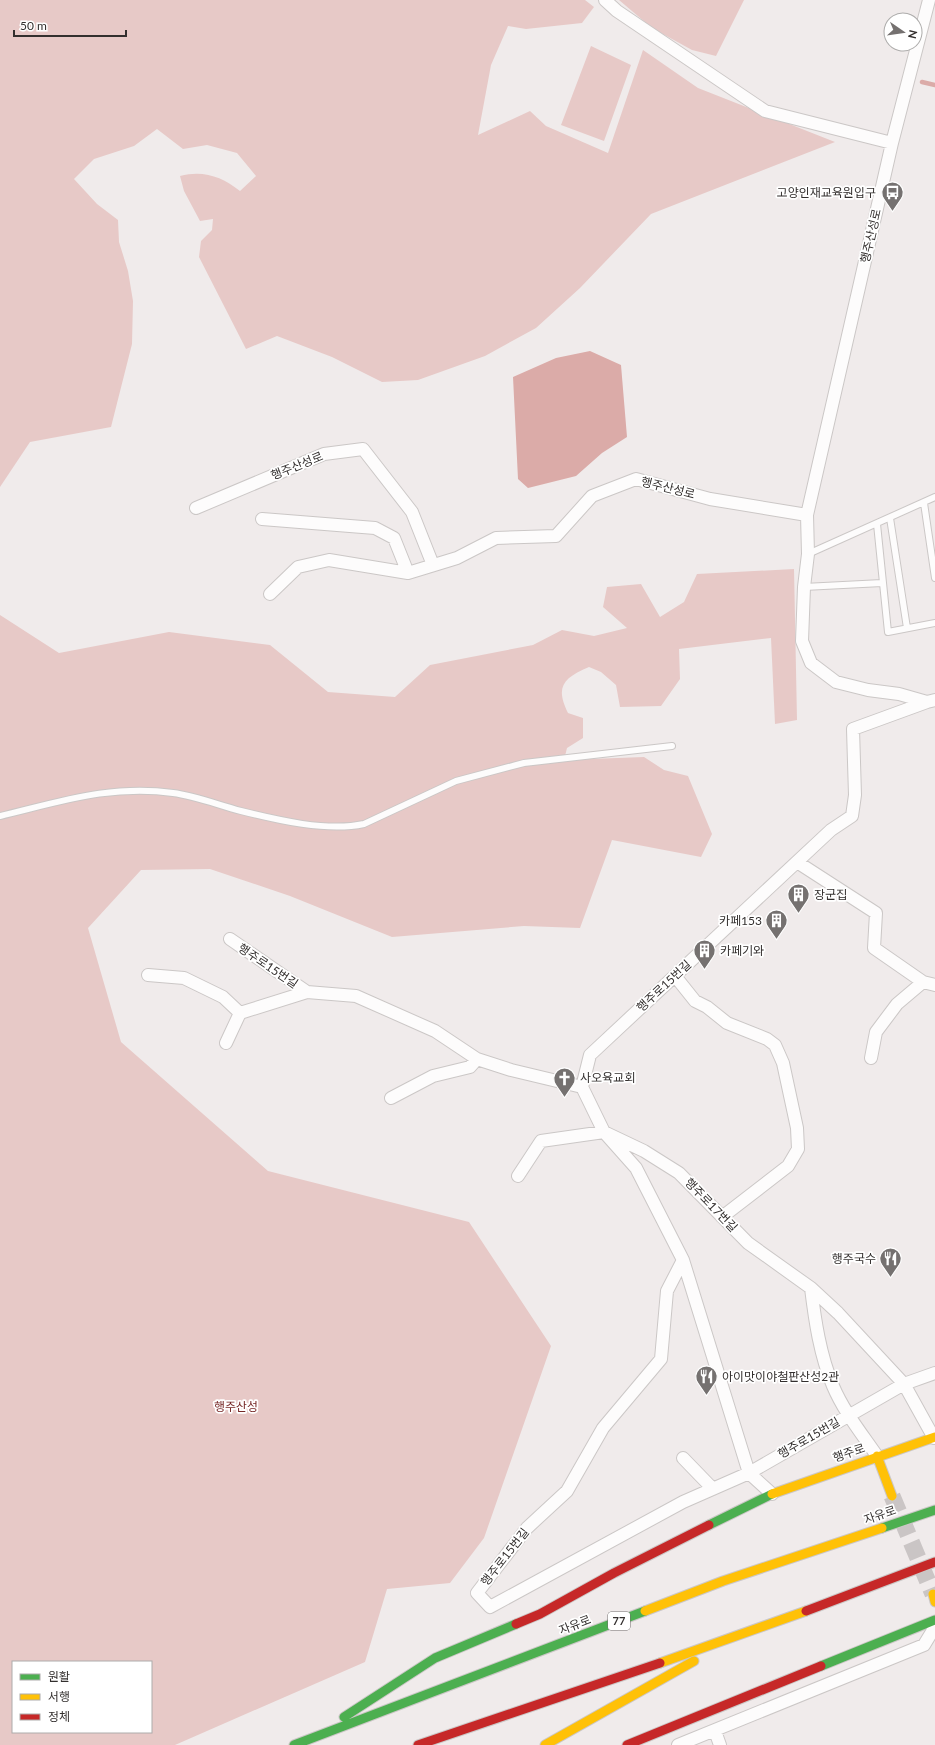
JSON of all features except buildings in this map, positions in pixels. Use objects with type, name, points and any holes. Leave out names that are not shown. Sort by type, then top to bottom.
[{"type":"main road","name":"행주로","points":[[306,1741],[435,1658],[540,1614],[614,1573],[772,1494],[877,1456],[935,1438]]},
{"type":"main road","points":[[877,1456],[892,1496]]},
{"type":"main road","name":"자유로","points":[[294,1745],[723,1581],[935,1510]]},
{"type":"main road","points":[[418,1745],[739,1636],[935,1562]]},
{"type":"main road","points":[[627,1745],[935,1620]]},
{"type":"main road","points":[[545,1745],[739,1636]]},
{"type":"street","points":[[605,0],[617,11],[765,111],[892,143]]},
{"type":"street","name":"행주산성로","points":[[929,0],[892,143],[807,516],[808,554],[804,587],[802,641],[811,663],[836,682],[868,690],[899,694],[931,701]]},
{"type":"street","name":"행주산성로","points":[[196,508],[324,454],[363,449],[412,512],[433,565]]},
{"type":"street","name":"행주산성로","points":[[270,594],[298,567],[329,560],[408,572],[457,558],[496,538],[556,536],[592,496],[636,479],[710,499],[807,516]]},
{"type":"street","points":[[262,519],[375,528],[394,538],[408,572]]},
{"type":"street","name":"행주로15번길","points":[[240,1013],[307,992],[356,996],[435,1031],[477,1059],[519,1072],[582,1087],[590,1055],[831,830],[852,816],[855,795],[853,729],[931,701]]},
{"type":"street","points":[[797,862],[876,913],[874,948],[929,984],[897,1004],[876,1032],[871,1058]]},
{"type":"street","name":"행주로15번길","points":[[230,939],[307,992]]},
{"type":"street","points":[[148,976],[184,978],[223,997],[240,1013],[226,1043]]},
{"type":"street","points":[[676,976],[695,1001],[707,1007],[727,1023],[767,1039],[775,1046],[783,1063],[798,1128],[798,1149],[788,1166],[722,1217]]},
{"type":"street","points":[[391,1098],[433,1076],[470,1067],[477,1059]]},
{"type":"street","points":[[582,1087],[604,1132],[636,1168],[683,1260],[749,1473],[772,1494]]},
{"type":"street","points":[[518,1176],[540,1141],[604,1132]]},
{"type":"street","name":"행주로17번길","points":[[604,1132],[644,1151],[680,1173],[748,1243],[811,1288],[838,1313],[904,1384],[935,1438]]},
{"type":"street","name":"행주로15번길","points":[[683,1260],[667,1291],[661,1359],[603,1428],[567,1491],[526,1528],[478,1593],[490,1607],[683,1502],[749,1473],[849,1415]]},
{"type":"street","points":[[811,1288],[818,1338],[833,1386],[849,1415],[877,1456]]},
{"type":"street","points":[[849,1415],[904,1384],[935,1373]]},
{"type":"street","points":[[683,1458],[714,1489]]},
{"type":"street","points":[[678,1745],[924,1645],[935,1627]]},
{"type":"street","points":[[715,1731],[720,1745]]},
{"type":"lane","points":[[808,554],[935,497]]},
{"type":"lane","points":[[924,502],[935,578]]},
{"type":"lane","points":[[890,518],[907,628]]},
{"type":"lane","points":[[877,524],[888,632],[935,623]]},
{"type":"lane","points":[[804,587],[882,583]]},
{"type":"lane","points":[[0,816],[91,794],[119,790],[153,790],[188,795],[241,811],[293,821],[333,827],[353,826],[364,824],[456,781],[524,763],[672,746]]},
{"type":"green space","points":[[0,0],[585,0],[594,7],[582,23],[526,29],[508,26],[491,65],[478,135],[530,111],[546,126],[608,153],[643,50],[698,88],[835,142],[651,214],[580,288],[536,328],[485,356],[418,380],[382,382],[332,357],[277,336],[246,349],[199,257],[201,241],[212,230],[213,219],[200,221],[184,191],[180,176],[189,174],[205,174],[226,182],[240,191],[256,176],[237,153],[207,145],[183,149],[157,129],[134,146],[94,159],[74,179],[97,204],[118,220],[119,242],[128,271],[133,301],[132,344],[111,427],[30,442],[0,487]]},
{"type":"green space","points":[[619,0],[744,0],[716,56],[692,50],[652,28]]},
{"type":"green space","points":[[591,46],[631,65],[604,141],[561,125]]},
{"type":"green space","name":"행주산성","points":[[794,569],[797,720],[775,724],[771,638],[679,649],[680,679],[661,706],[620,707],[616,685],[601,672],[589,667],[573,675],[564,684],[562,696],[568,713],[583,718],[583,738],[567,748],[564,760],[644,757],[664,770],[688,776],[712,834],[701,857],[612,840],[580,928],[524,926],[392,937],[290,896],[210,869],[141,870],[88,928],[121,1042],[268,1171],[469,1222],[551,1346],[484,1538],[450,1583],[387,1589],[365,1662],[175,1745],[0,1745],[0,615],[59,653],[169,632],[270,645],[328,692],[395,697],[430,665],[533,645],[562,630],[594,636],[627,628],[603,607],[607,587],[641,584],[660,617],[684,602],[697,574]]},
{"type":"shaded area","points":[[590,351],[621,365],[627,437],[602,453],[576,476],[528,488],[518,479],[513,377],[556,358]]},
{"type":"waterway","points":[[922,82],[935,85]]},
{"type":"tunnel","points":[[892,1496],[933,1594]]},
{"type":"traffic: fast","points":[[709,1525],[772,1494]]},
{"type":"traffic: fast","points":[[882,1528],[935,1510]]},
{"type":"traffic: fast","points":[[294,1745],[645,1611]]},
{"type":"traffic: fast","points":[[821,1666],[935,1620]]},
{"type":"traffic: fast","points":[[344,1717],[435,1658],[516,1624]]},
{"type":"traffic: slow","points":[[772,1494],[935,1437]]},
{"type":"traffic: slow","points":[[877,1456],[892,1496]]},
{"type":"traffic: slow","points":[[645,1611],[723,1581],[882,1528]]},
{"type":"traffic: slow","points":[[933,1594],[935,1602]]},
{"type":"traffic: slow","points":[[660,1663],[806,1611]]},
{"type":"traffic: slow","points":[[545,1745],[694,1661]]},
{"type":"traffic: jam","points":[[516,1624],[540,1614],[614,1573],[709,1525]]},
{"type":"traffic: jam","points":[[806,1611],[935,1562]]},
{"type":"traffic: jam","points":[[418,1745],[660,1663]]},
{"type":"traffic: jam","points":[[627,1745],[821,1666]]},
{"type":"place","name":"고양인재교육원입구","points":[[892,212]]},
{"type":"place","name":"장군집","points":[[798,914]]},
{"type":"place","name":"카페153","points":[[777,940]]},
{"type":"place","name":"카페기와","points":[[705,970]]},
{"type":"place","name":"사오육교회","points":[[564,1098]]},
{"type":"place","name":"행주국수","points":[[891,1278]]},
{"type":"place","name":"아이맛이야철판산성2관","points":[[707,1396]]}]
